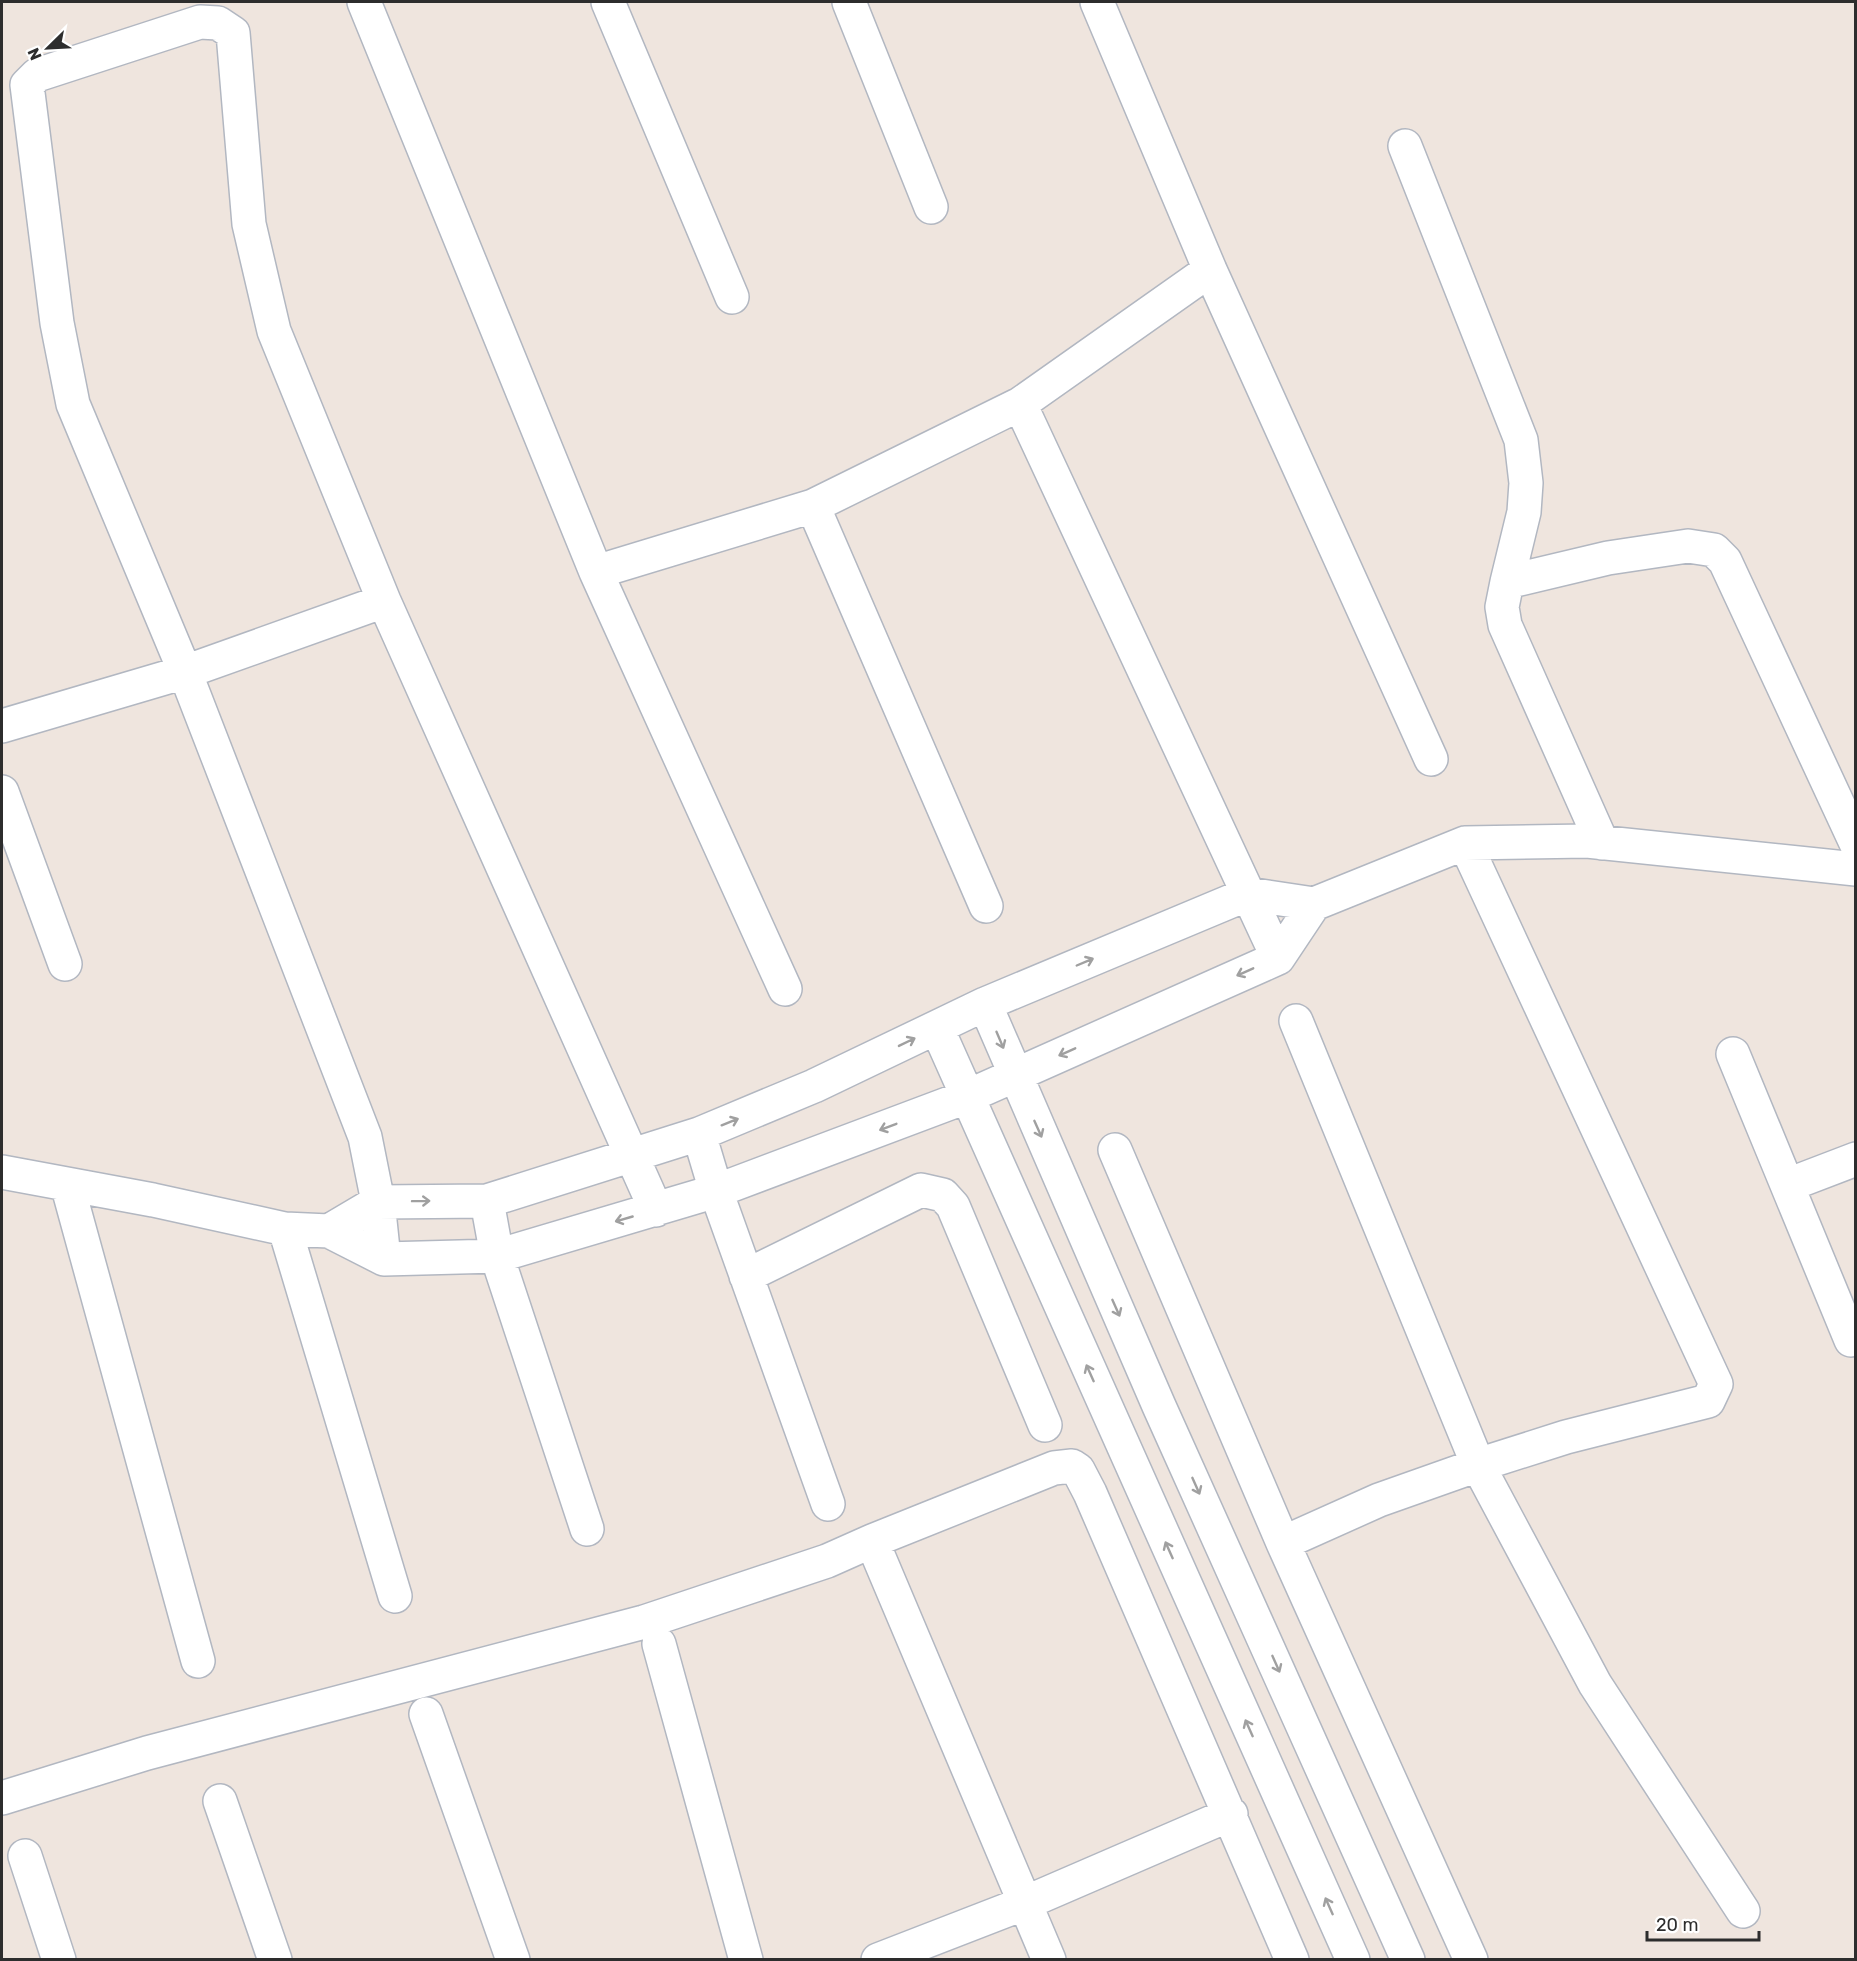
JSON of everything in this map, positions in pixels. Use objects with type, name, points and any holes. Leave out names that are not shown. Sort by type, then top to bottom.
[{"type":"street","points":[[364,2],[596,572],[785,988]]},
{"type":"street","points":[[608,2],[732,297]]},
{"type":"street","points":[[849,2],[931,207]]},
{"type":"street","points":[[1097,2],[1210,270],[1431,759]]},
{"type":"street","points":[[384,1259],[378,1202],[365,1137],[185,672],[73,404],[57,323],[27,85],[37,75],[200,22],[218,23],[233,33],[249,224],[274,331],[384,601],[656,1210]]},
{"type":"street","points":[[1405,146],[1499,377],[1521,440],[1526,483],[1524,512],[1502,607],[1505,625],[1595,842]]},
{"type":"street","points":[[596,572],[813,506],[1020,404],[1210,270]]},
{"type":"street","points":[[1020,404],[1278,958]]},
{"type":"street","points":[[813,506],[986,906]]},
{"type":"street","points":[[1507,582],[1608,558],[1688,546],[1714,550],[1725,561],[1856,843]]},
{"type":"street","points":[[2,726],[185,672],[384,601]]},
{"type":"street","points":[[2,792],[64,964]]},
{"type":"street","points":[[1283,1542],[1379,1500],[1478,1465],[1566,1437],[1708,1401],[1716,1384],[1473,842]]},
{"type":"street","points":[[329,1231],[378,1202],[487,1201],[699,1134],[814,1086],[985,1004],[1248,894],[1314,904],[1473,842],[1595,842],[1856,869]]},
{"type":"street","points":[[2,1172],[285,1229],[329,1231],[384,1259],[497,1256],[716,1191],[966,1097],[1278,958],[1314,904]]},
{"type":"street","points":[[985,1004],[1014,1076],[1159,1406],[1408,1959]]},
{"type":"street","points":[[1296,1021],[1478,1465],[1595,1684],[1743,1911]]},
{"type":"street","points":[[937,1028],[1353,1959]]},
{"type":"street","points":[[1733,1054],[1851,1340]]},
{"type":"street","points":[[699,1134],[716,1191],[828,1504]]},
{"type":"street","points":[[1115,1150],[1283,1542],[1471,1959]]},
{"type":"street","points":[[1788,1185],[1856,1159]]},
{"type":"street","points":[[68,1184],[198,1661]]},
{"type":"street","points":[[746,1276],[921,1190],[943,1195],[953,1206],[1045,1425]]},
{"type":"street","points":[[487,1201],[497,1256],[587,1529]]},
{"type":"street","points":[[285,1229],[394,1596]]},
{"type":"street","points":[[1115,1430],[1159,1406]]},
{"type":"street","points":[[2,1798],[147,1753],[644,1622],[827,1562],[872,1541],[1065,1465],[1078,1470],[1090,1492],[1292,1959]]},
{"type":"street","points":[[872,1541],[1049,1959]]},
{"type":"street","points":[[659,1644],[746,1959]]},
{"type":"street","points":[[426,1714],[513,1959]]},
{"type":"street","points":[[220,1801],[275,1959]]},
{"type":"street","points":[[879,1959],[1025,1903],[1231,1814]]},
{"type":"street","points":[[25,1856],[59,1959]]}]
